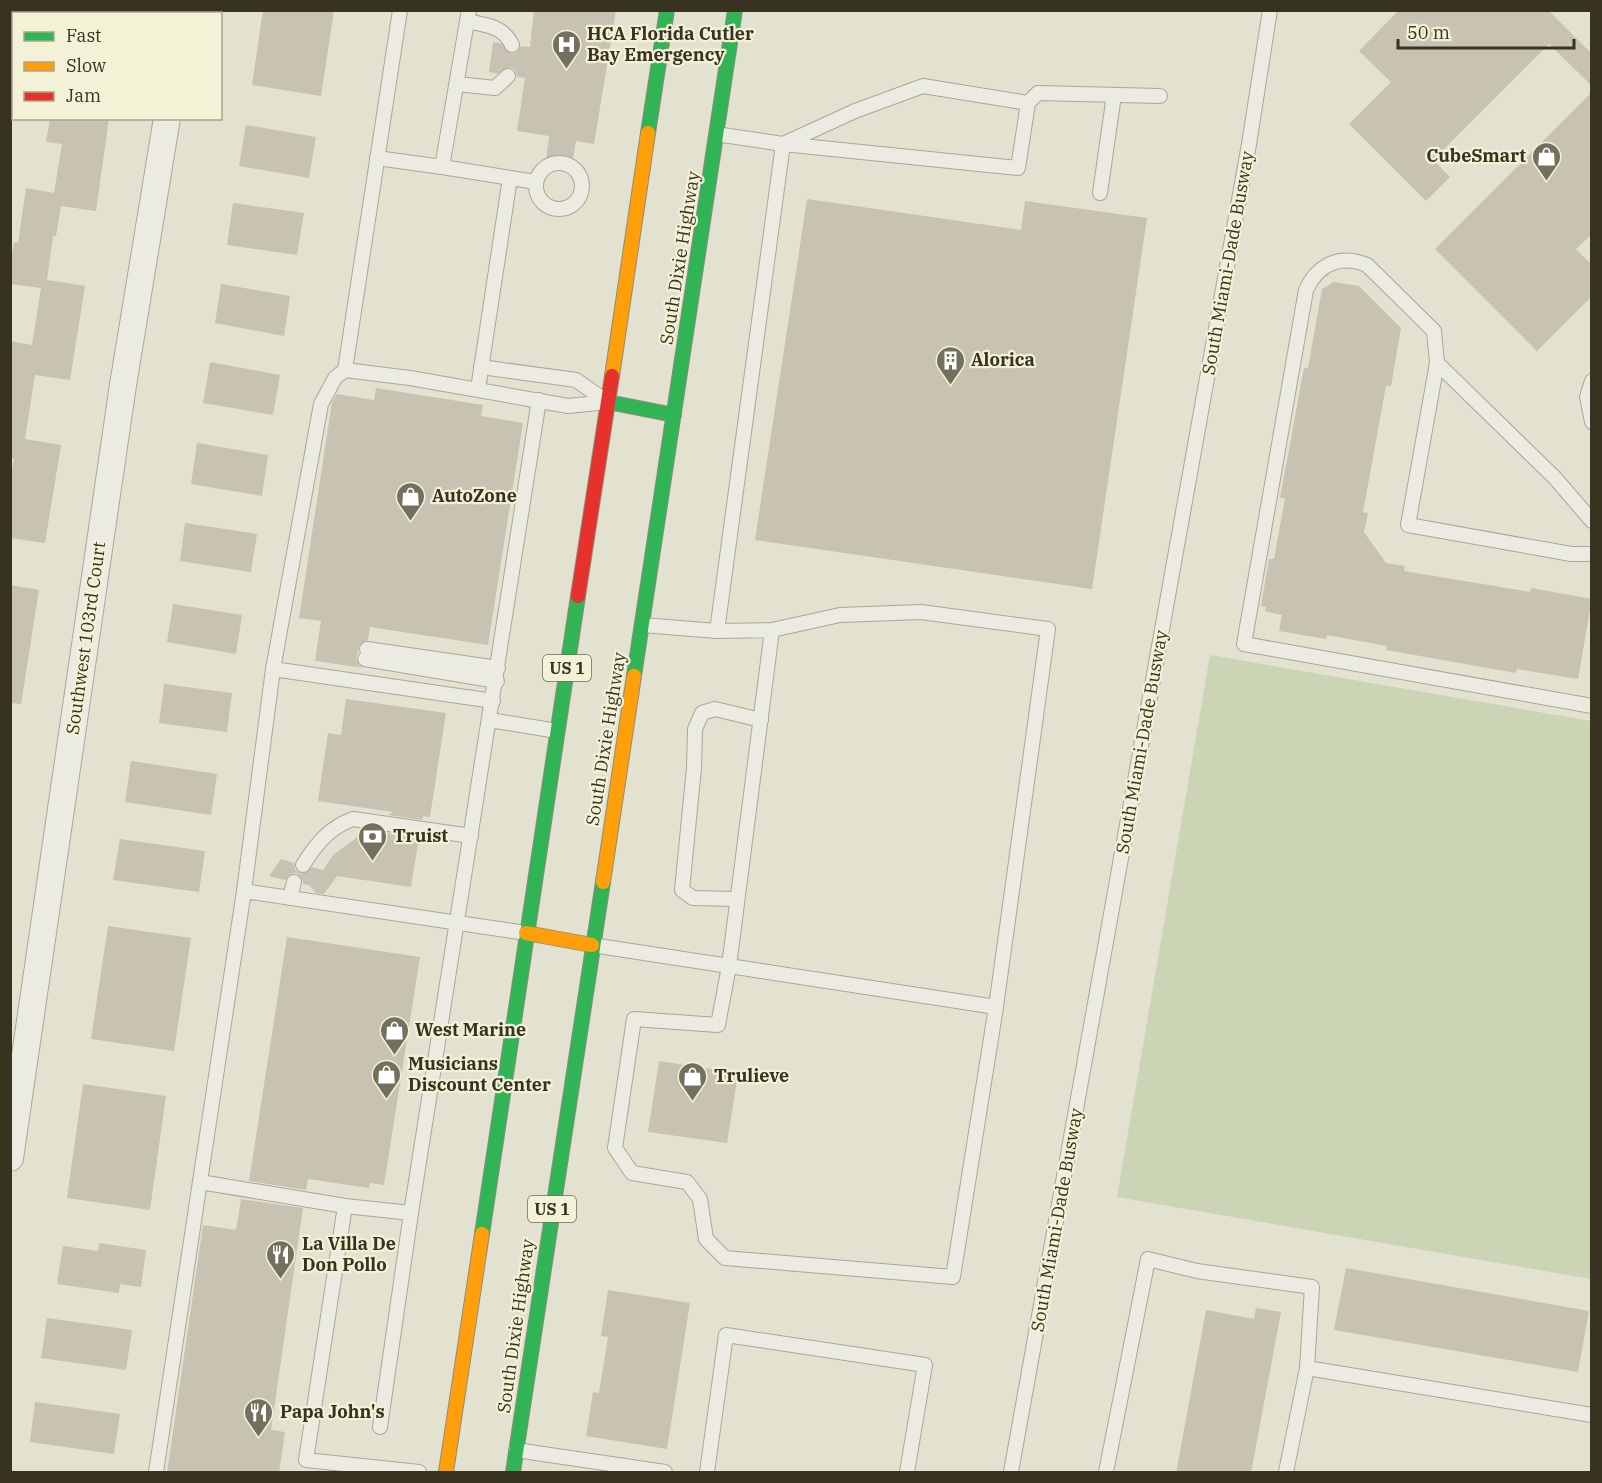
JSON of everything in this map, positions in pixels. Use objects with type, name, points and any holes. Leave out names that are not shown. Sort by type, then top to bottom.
[{"type":"highway","name":"US 1","points":[[446,1473],[667,10]]},
{"type":"highway","name":"South Dixie Highway","points":[[513,1473],[735,10]]},
{"type":"highway","points":[[608,402],[674,415]]},
{"type":"highway","points":[[526,933],[592,945]]},
{"type":"street","name":"Southwest 103rd Court","points":[[10,1158],[122,396],[167,120]]},
{"type":"lane","points":[[156,1473],[244,891],[273,669],[321,404],[335,378],[345,369],[400,10]]},
{"type":"lane","name":"South Miami-Dade Busway","points":[[1011,1473],[1249,144],[1270,10]]},
{"type":"lane","points":[[442,167],[468,16],[499,28],[508,35],[512,45]]},
{"type":"lane","points":[[457,84],[495,88],[508,75]]},
{"type":"lane","points":[[783,144],[855,111],[923,86],[1028,103]]},
{"type":"lane","points":[[716,134],[783,144],[1018,168],[1028,103],[1038,93],[1160,96]]},
{"type":"lane","points":[[1100,193],[1114,95]]},
{"type":"lane","points":[[717,631],[783,144]]},
{"type":"lane","points":[[377,158],[536,182]]},
{"type":"lane","points":[[478,389],[510,178]]},
{"type":"lane","points":[[1592,554],[1571,554],[1408,525],[1437,363],[1434,331],[1367,265],[1354,260],[1338,260],[1323,267],[1312,277],[1305,290],[1244,644],[1592,706]]},
{"type":"lane","points":[[1437,363],[1555,478],[1592,521]]},
{"type":"lane","points":[[481,367],[576,380],[608,402]]},
{"type":"lane","points":[[345,369],[478,389],[567,406],[608,402]]},
{"type":"lane","points":[[1592,381],[1587,397],[1592,422]]},
{"type":"lane","points":[[380,1427],[411,1213],[539,400]]},
{"type":"lane","points":[[641,625],[717,631],[772,630],[840,615],[921,612],[1048,629],[996,1007],[953,1277],[725,1258],[706,1239],[700,1199],[687,1182],[632,1173],[615,1148],[634,1018],[718,1025],[729,966],[772,630]]},
{"type":"lane","points":[[366,654],[497,674]]},
{"type":"lane","points":[[273,669],[493,701]]},
{"type":"lane","points":[[737,900],[693,898],[682,890],[682,867],[694,768],[695,729],[702,713],[715,709],[761,720]]},
{"type":"lane","points":[[490,720],[557,731]]},
{"type":"lane","points":[[303,865],[312,850],[337,825],[354,819],[471,836]]},
{"type":"lane","points":[[290,898],[294,882]]},
{"type":"lane","points":[[244,891],[526,933]]},
{"type":"lane","points":[[592,945],[996,1007]]},
{"type":"lane","points":[[200,1182],[345,1206],[411,1213]]},
{"type":"lane","points":[[345,1206],[304,1466],[419,1473]]},
{"type":"lane","points":[[1106,1473],[1148,1259],[1197,1271],[1312,1287],[1307,1368],[1286,1473]]},
{"type":"lane","points":[[707,1473],[726,1335],[925,1365],[907,1473]]},
{"type":"lane","points":[[1307,1368],[1592,1416]]},
{"type":"lane","points":[[516,1450],[664,1472]]},
{"type":"green space","points":[[1210,655],[1591,721],[1591,1279],[1117,1197]]},
{"type":"building","points":[[263,10],[334,10],[321,96],[252,85]]},
{"type":"building","name":"HCA Florida Cutler Bay Emergency","points":[[534,10],[616,10],[594,144],[576,141],[572,164],[546,161],[549,136],[517,131],[525,78],[517,77],[515,70],[510,67],[497,74],[489,72],[493,42],[500,43],[512,54],[517,52],[521,46],[530,47]]},
{"type":"building","points":[[1399,10],[1548,10],[1592,54],[1592,86],[1549,44],[1433,160],[1450,177],[1426,201],[1349,124],[1391,82],[1359,51]]},
{"type":"building","name":"CubeSmart","points":[[1592,92],[1592,234],[1576,249],[1592,265],[1592,296],[1537,351],[1435,249]]},
{"type":"building","points":[[50,120],[109,120],[96,211],[61,206],[56,236],[53,236],[47,280],[85,286],[70,380],[35,375],[25,439],[61,445],[45,543],[10,538],[10,481],[14,459],[10,459],[10,341],[32,345],[41,288],[10,284],[10,266],[14,242],[18,243],[26,188],[54,193],[62,144],[46,142]]},
{"type":"building","points":[[246,125],[316,137],[309,178],[239,166]]},
{"type":"building","name":"Alorica","points":[[807,199],[1021,230],[1025,201],[1147,218],[1092,589],[755,540]]},
{"type":"building","points":[[233,203],[304,213],[297,255],[227,245]]},
{"type":"building","points":[[1334,282],[1359,286],[1401,328],[1391,386],[1386,386],[1363,512],[1368,513],[1364,532],[1386,563],[1405,566],[1404,571],[1530,592],[1531,588],[1592,599],[1578,679],[1517,669],[1516,673],[1386,650],[1387,646],[1327,635],[1326,639],[1279,631],[1282,615],[1265,611],[1266,607],[1261,606],[1269,559],[1274,559],[1285,498],[1280,498],[1304,368],[1308,368],[1322,289]]},
{"type":"building","points":[[221,284],[290,296],[284,336],[215,323]]},
{"type":"building","points":[[210,362],[280,375],[273,415],[203,403]]},
{"type":"building","name":"AutoZone","points":[[376,388],[483,405],[481,416],[523,423],[488,645],[370,627],[368,640],[360,644],[356,658],[359,666],[364,668],[315,661],[321,621],[299,618],[332,402],[337,394],[374,400]]},
{"type":"building","points":[[197,443],[268,455],[262,496],[191,484]]},
{"type":"building","points":[[185,523],[257,534],[251,572],[180,561]]},
{"type":"building","points":[[10,585],[39,590],[21,704],[10,703]]},
{"type":"building","points":[[173,604],[242,615],[236,654],[167,642]]},
{"type":"building","points":[[164,684],[232,693],[227,732],[159,723]]},
{"type":"building","points":[[346,699],[446,713],[430,817],[423,816],[422,820],[388,815],[393,812],[318,801],[328,733],[341,735]]},
{"type":"building","points":[[131,761],[217,774],[211,815],[125,802]]},
{"type":"building","name":"Truist","points":[[367,830],[419,838],[411,887],[337,876],[324,894],[316,893],[309,885],[303,884],[297,873],[291,874],[285,880],[269,876],[281,859],[294,863],[295,870],[302,874],[312,867],[323,870],[333,855]]},
{"type":"building","points":[[120,839],[205,851],[199,892],[113,880]]},
{"type":"building","points":[[108,926],[191,938],[174,1051],[91,1039]]},
{"type":"building","points":[[287,937],[420,957],[384,1185],[370,1183],[369,1188],[308,1179],[306,1190],[249,1181]]},
{"type":"building","name":"Trulieve","points":[[659,1061],[738,1073],[727,1143],[648,1132]]},
{"type":"building","points":[[83,1084],[166,1096],[150,1210],[67,1198]]},
{"type":"building","points":[[241,1199],[303,1208],[271,1430],[285,1432],[279,1473],[167,1473],[203,1225],[236,1230]]},
{"type":"building","points":[[99,1243],[146,1250],[141,1287],[120,1284],[119,1293],[57,1284],[63,1246],[98,1251]]},
{"type":"building","points":[[1346,1268],[1589,1311],[1578,1372],[1334,1330]]},
{"type":"building","points":[[608,1290],[690,1303],[667,1449],[586,1436],[593,1392],[599,1393],[608,1337],[601,1336]]},
{"type":"building","points":[[1256,1308],[1281,1312],[1251,1473],[1176,1473],[1206,1310],[1254,1319]]},
{"type":"building","points":[[47,1318],[132,1330],[126,1370],[41,1358]]},
{"type":"building","points":[[35,1402],[120,1414],[114,1454],[30,1442]]},
{"type":"traffic: fast","points":[[648,133],[667,10]]},
{"type":"traffic: fast","points":[[634,676],[735,10]]},
{"type":"traffic: fast","points":[[608,402],[674,415]]},
{"type":"traffic: fast","points":[[482,1234],[578,596]]},
{"type":"traffic: fast","points":[[513,1472],[603,882]]},
{"type":"traffic: slow","points":[[612,376],[648,133]]},
{"type":"traffic: slow","points":[[603,882],[634,676]]},
{"type":"traffic: slow","points":[[526,933],[592,945]]},
{"type":"traffic: slow","points":[[446,1472],[482,1234]]},
{"type":"traffic: jam","points":[[578,596],[612,376]]},
{"type":"place","name":"HCA Florida Cutler Bay Emergency","points":[[566,70]]},
{"type":"place","name":"CubeSmart","points":[[1547,182]]},
{"type":"place","name":"Alorica","points":[[950,386]]},
{"type":"place","name":"AutoZone","points":[[411,522]]},
{"type":"place","name":"Truist","points":[[372,862]]},
{"type":"place","name":"West Marine","points":[[394,1056]]},
{"type":"place","name":"Musicians Discount Center","points":[[387,1100]]},
{"type":"place","name":"Trulieve","points":[[693,1102]]},
{"type":"place","name":"La Villa De Don Pollo","points":[[281,1280]]},
{"type":"place","name":"Papa John's","points":[[259,1438]]}]
